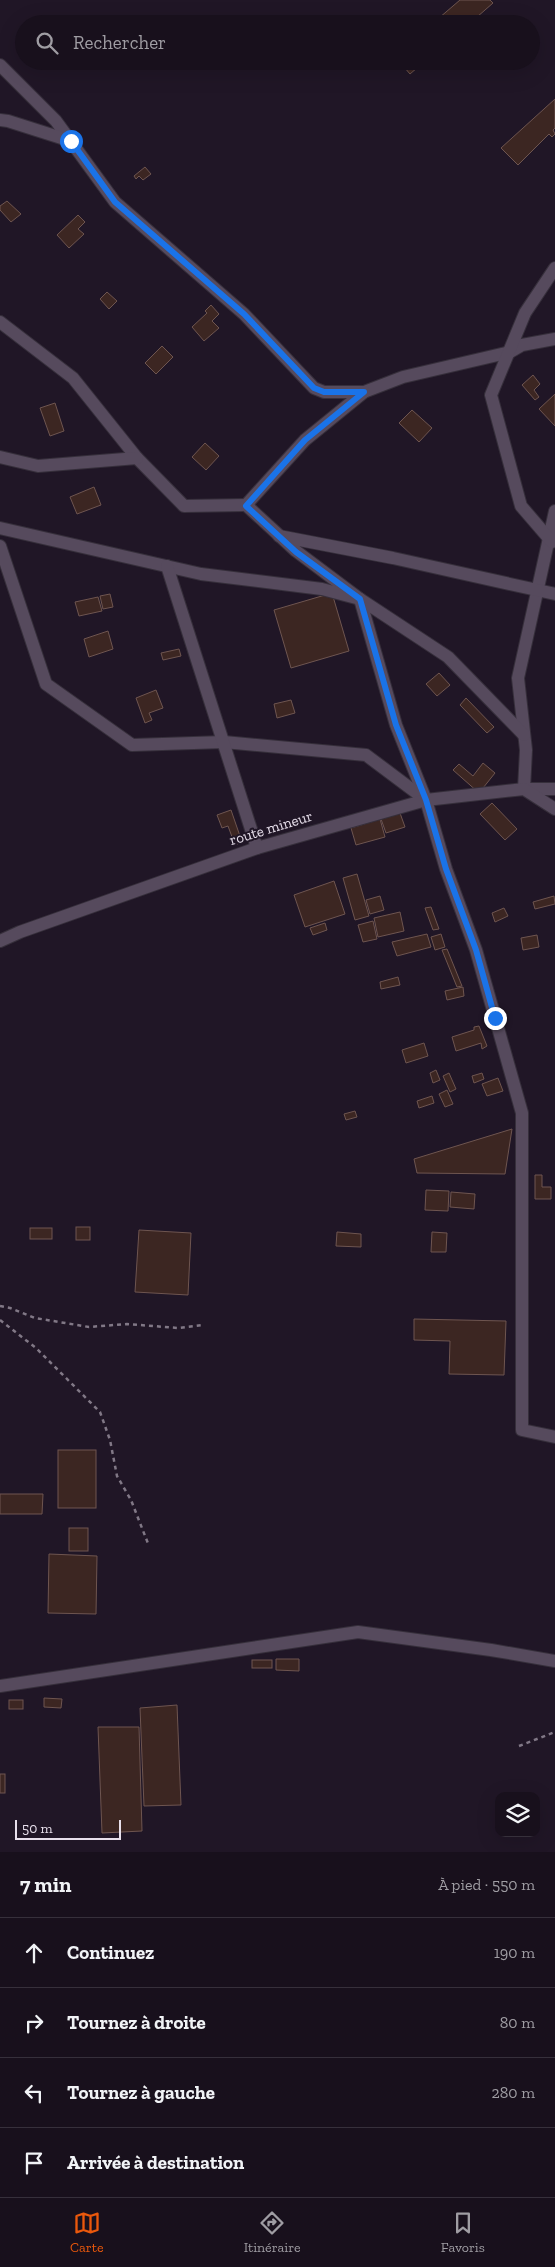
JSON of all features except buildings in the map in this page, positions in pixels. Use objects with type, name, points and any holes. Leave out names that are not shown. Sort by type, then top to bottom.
[{"type":"street","points":[[0,65],[56,120],[115,202],[244,314],[314,388],[324,392],[364,392]]},
{"type":"street","points":[[0,78],[25,90]]},
{"type":"street","points":[[0,120],[8,120],[71,141]]},
{"type":"street","points":[[552,541],[521,506],[491,395],[525,313],[555,268]]},
{"type":"street","points":[[0,322],[73,378],[137,458],[184,506],[246,506],[296,552],[360,599],[448,657],[524,734]]},
{"type":"street","points":[[246,506],[305,440],[364,392],[403,377],[510,352],[522,345],[555,339]]},
{"type":"street","points":[[0,457],[38,466],[137,458]]},
{"type":"street","points":[[555,511],[552,541],[538,590],[518,678],[526,750],[524,790],[555,810]]},
{"type":"street","points":[[0,528],[201,574],[322,588],[360,599]]},
{"type":"street","points":[[279,536],[393,558],[555,594]]},
{"type":"street","points":[[0,546],[46,684],[132,745],[224,742],[366,755],[426,800]]},
{"type":"street","points":[[167,566],[257,848]]},
{"type":"street","points":[[360,599],[396,725],[426,800],[446,869],[476,950],[522,1113],[522,1430],[555,1437]]},
{"type":"street","name":"route mineur","points":[[0,941],[20,932],[257,848],[426,800],[524,790],[555,789]]},
{"type":"street","points":[[0,1686],[358,1632],[491,1650],[555,1661]]},
{"type":"path","points":[[0,1306],[35,1318],[89,1327],[128,1324],[178,1328],[203,1325]]},
{"type":"path","points":[[0,1320],[36,1348],[100,1412],[110,1440],[117,1476],[131,1500],[149,1546]]},
{"type":"path","points":[[519,1746],[555,1732]]},
{"type":"route","points":[[71,141],[115,202],[244,314],[314,388],[324,392],[364,392],[305,440],[246,506],[296,552],[360,599],[396,725],[426,800],[446,869],[476,950],[495,1018]]}]
